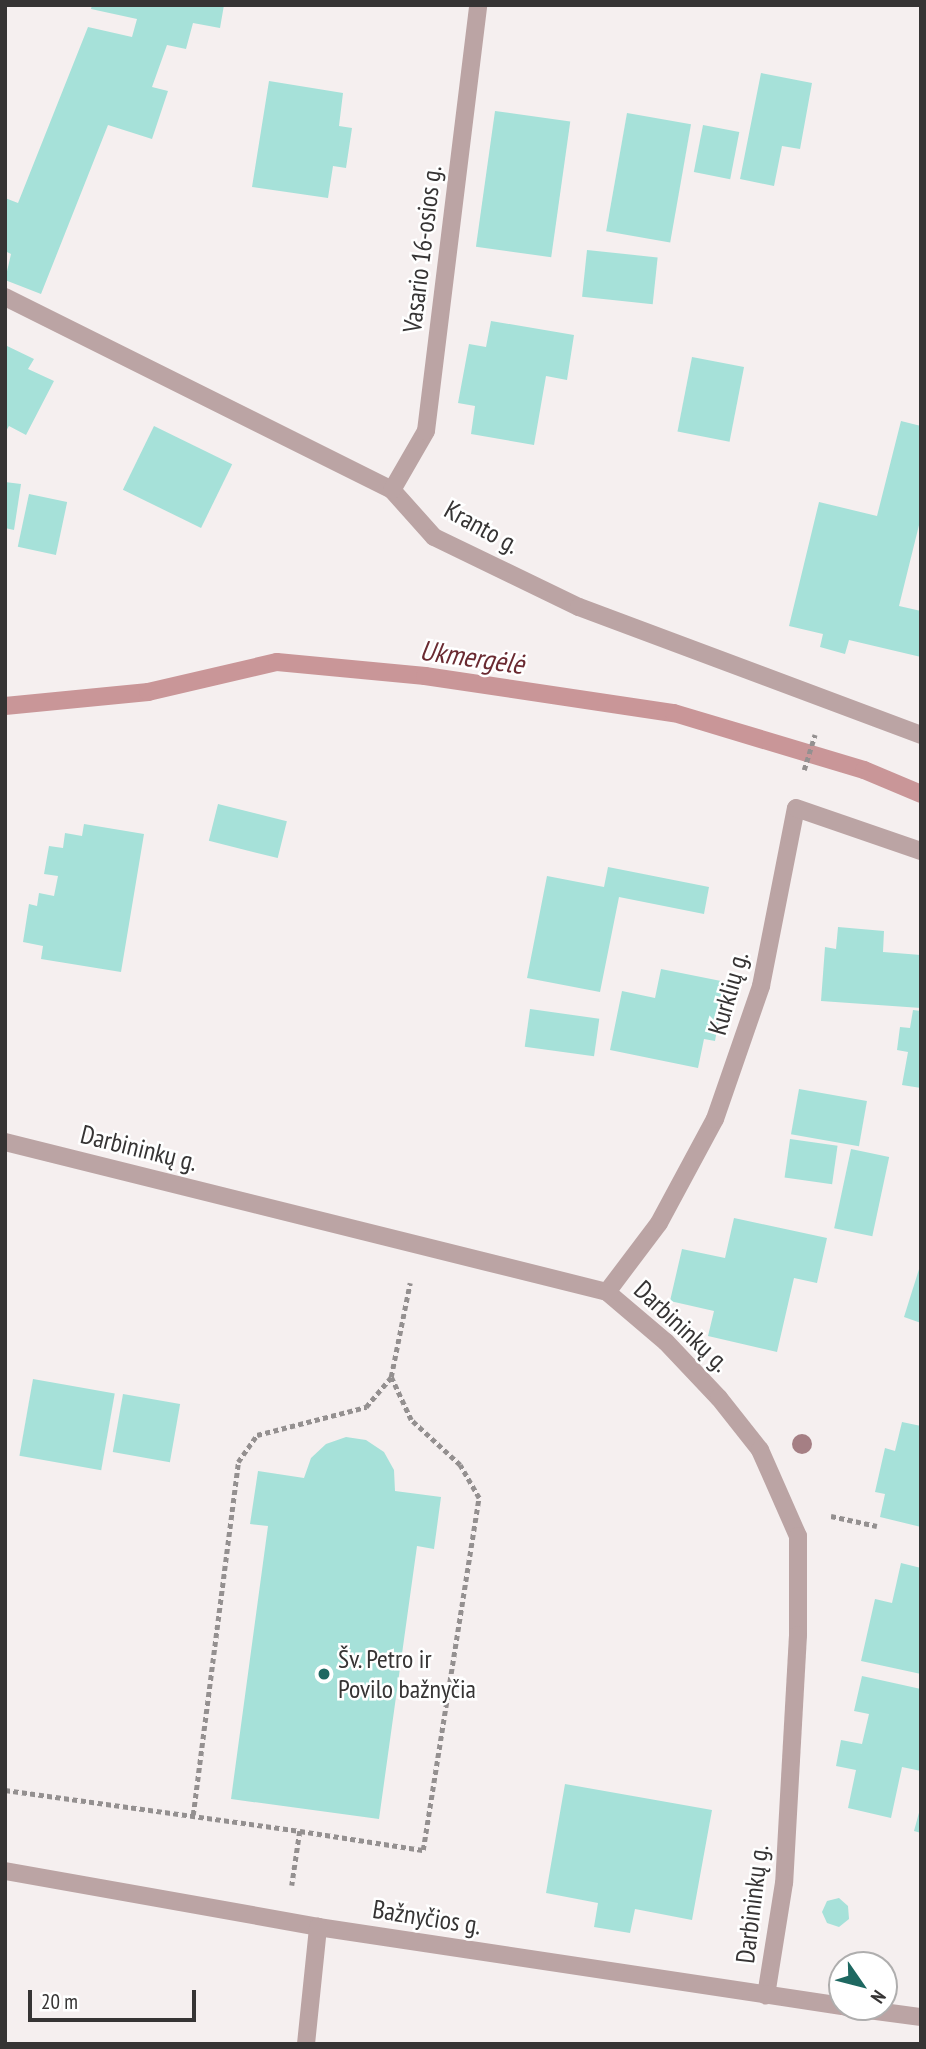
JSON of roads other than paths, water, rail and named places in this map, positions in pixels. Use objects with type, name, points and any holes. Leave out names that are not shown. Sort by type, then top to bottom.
[{"type":"street","name":"Vasario 16-osios g.","points":[[392,490],[426,431],[478,5]]},
{"type":"street","name":"Kranto g.","points":[[5,297],[392,490],[434,537],[579,607],[921,735]]},
{"type":"street","name":"Kurklių g.","points":[[607,1292],[659,1223],[715,1119],[761,986],[796,808],[921,851]]},
{"type":"street","name":"Darbininkų g.","points":[[5,1142],[607,1292],[666,1342],[760,1450],[797,1535],[798,1635],[784,1883],[766,1996]]},
{"type":"street","name":"Bažnyčios g.","points":[[5,1871],[318,1927],[828,2005]]},
{"type":"street","points":[[306,2044],[318,1927]]},
{"type":"street","name":"Bažnyčios g.","points":[[898,2014],[921,2017]]},
{"type":"waterway","name":"Ukmergėlė","points":[[5,706],[148,692],[277,662],[425,676],[674,713],[864,770],[921,794]]},
{"type":"place","name":"Šv. Petro ir Povilo bažnyčia","points":[[324,1674]]}]
